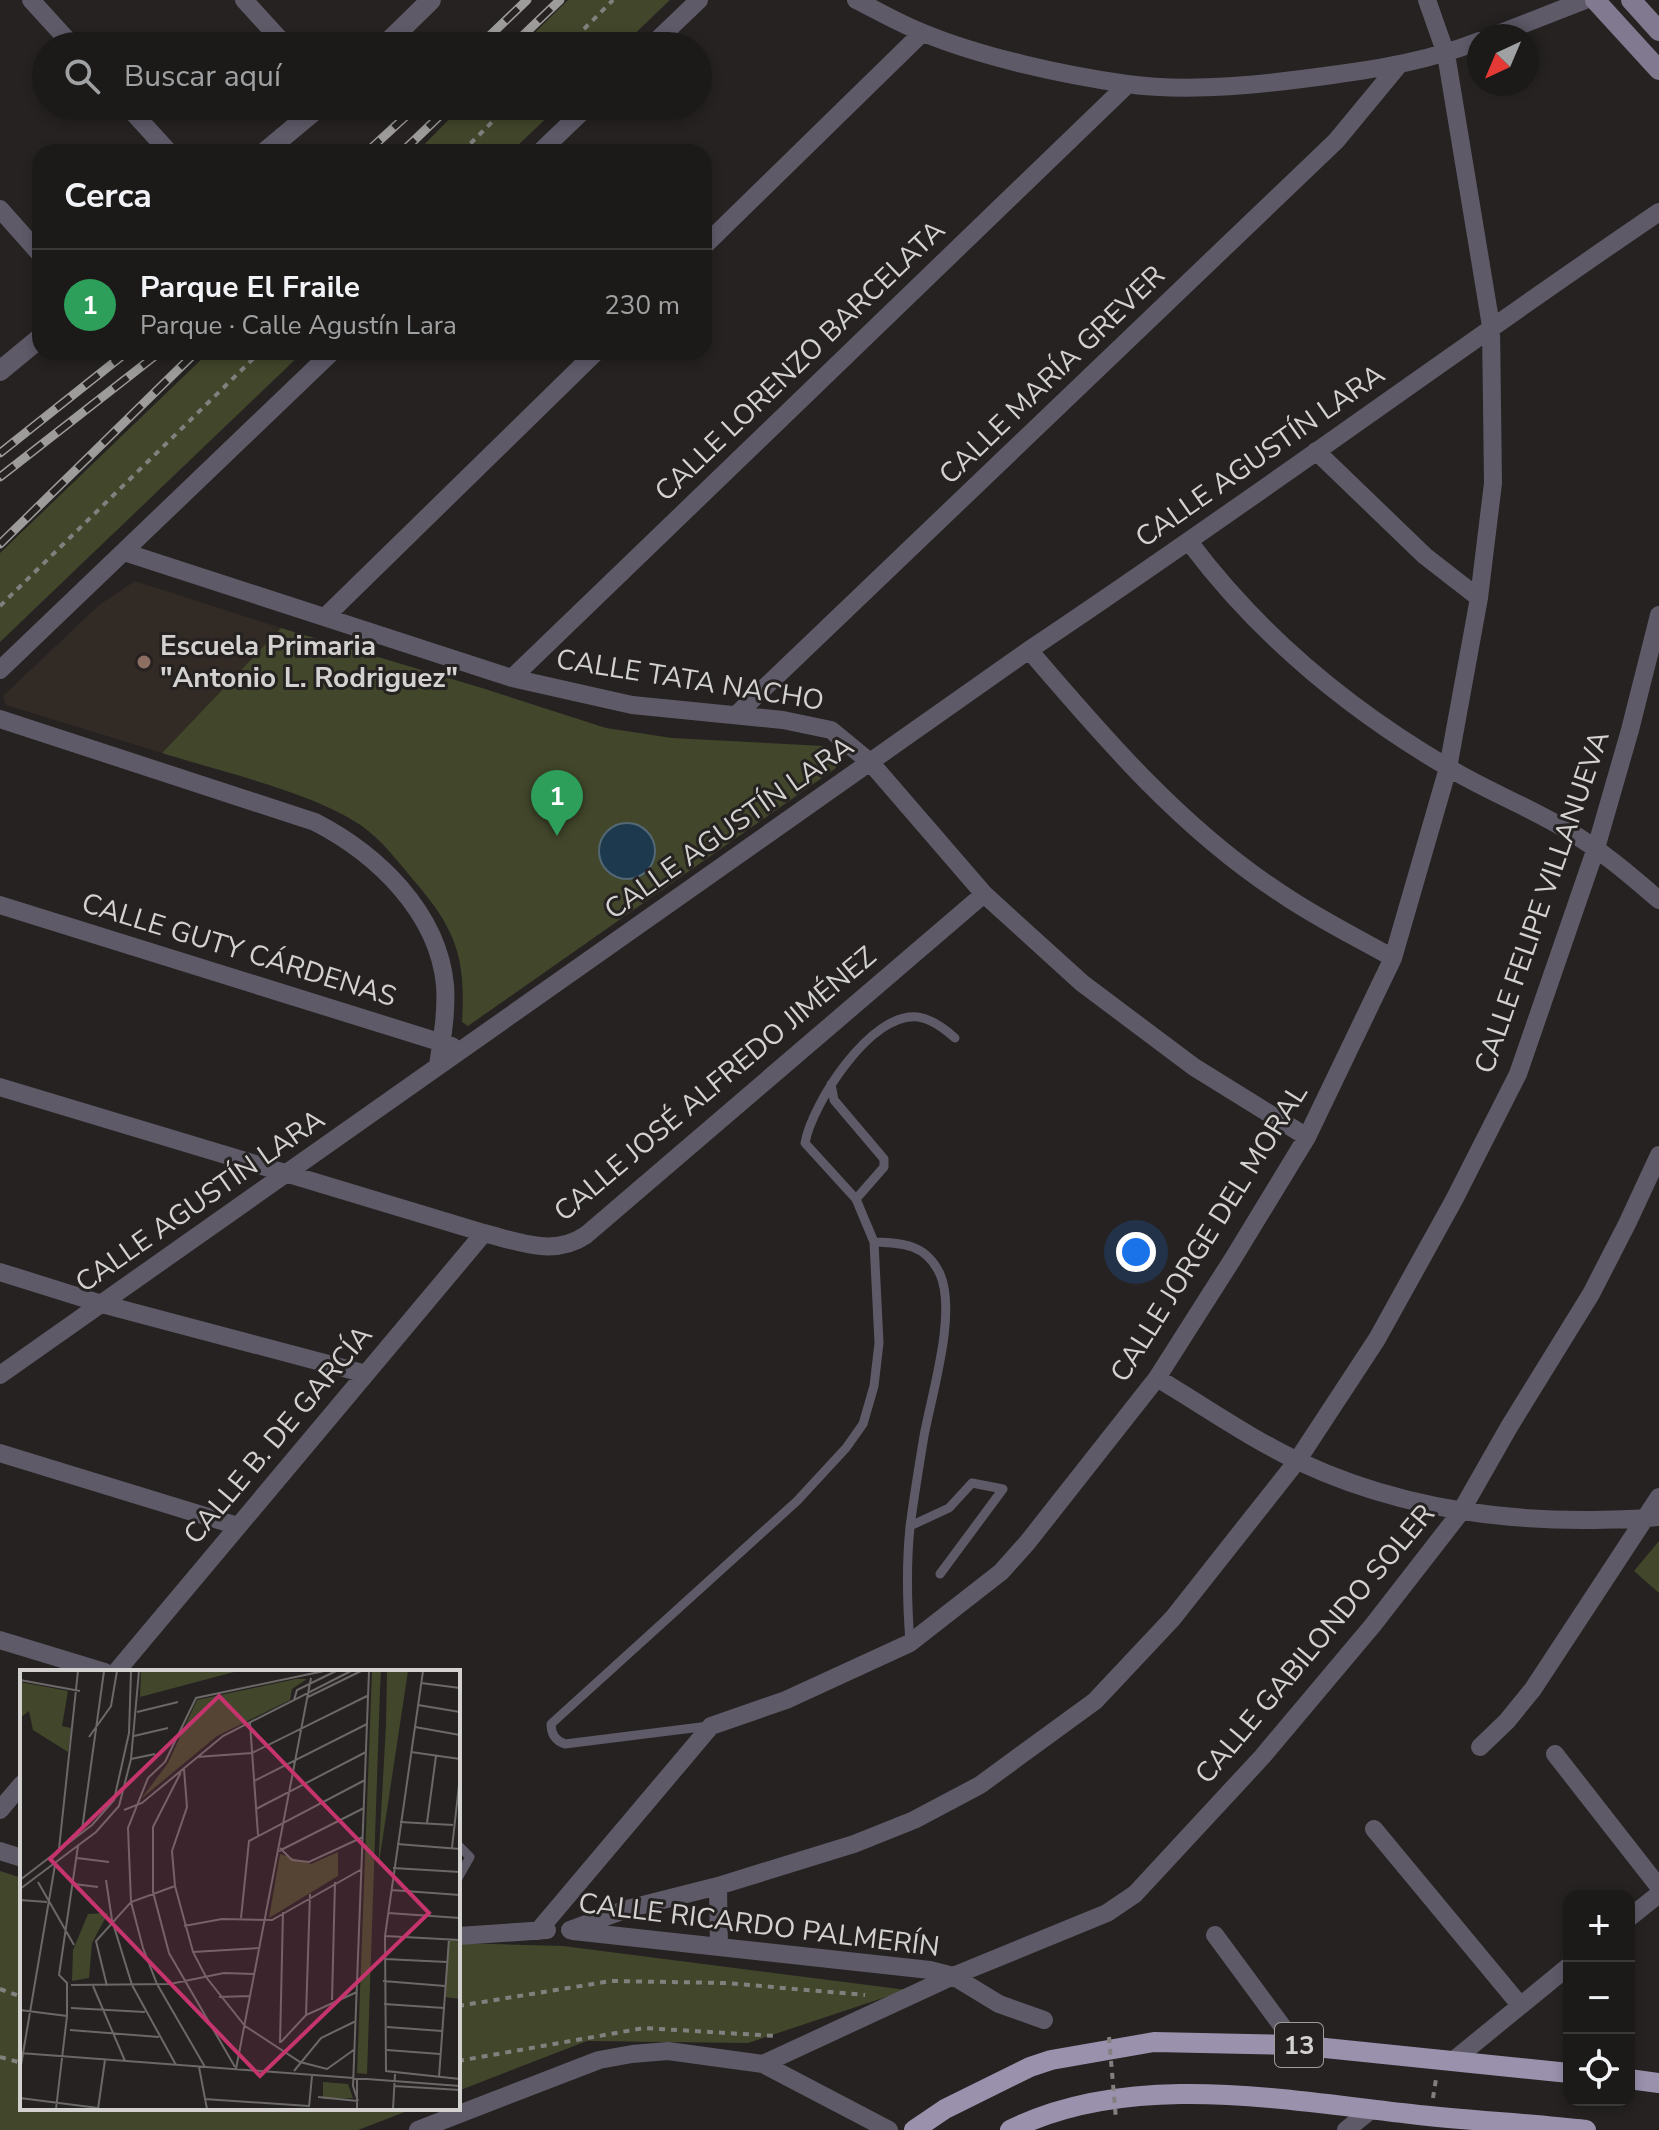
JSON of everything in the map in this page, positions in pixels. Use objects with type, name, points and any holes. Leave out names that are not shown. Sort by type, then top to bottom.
[{"type":"main road","points":[[1595,0],[1659,70]]},
{"type":"main road","points":[[1631,0],[1659,31]]},
{"type":"main road","name":"13","points":[[914,2130],[945,2109],[1004,2078],[1051,2060],[1154,2042],[1296,2045],[1563,2072]]},
{"type":"main road","points":[[1635,2080],[1658,2082]]},
{"type":"main road","name":"13","points":[[1010,2130],[1045,2114],[1065,2109],[1158,2095],[1282,2099],[1582,2130]]},
{"type":"street","points":[[31,0],[60,32]]},
{"type":"street","points":[[244,0],[273,32]]},
{"type":"street","points":[[398,32],[431,0]]},
{"type":"street","points":[[666,32],[699,0]]},
{"type":"street","points":[[856,0],[922,33],[1011,60],[1128,84],[1174,86],[1283,82],[1398,66],[1467,46]]},
{"type":"street","name":"CALLE JORGE DEL MORAL","points":[[711,1726],[786,1700],[910,1643],[1010,1562],[1157,1378],[1307,1137],[1393,958],[1448,768],[1479,598],[1493,483],[1491,326],[1446,54],[1427,0]]},
{"type":"street","points":[[1524,24],[1585,0]]},
{"type":"street","points":[[712,238],[922,33]]},
{"type":"street","name":"CALLE MARÍA GREVER","points":[[736,715],[1336,141],[1398,66]]},
{"type":"street","name":"CALLE LORENZO BARCELATA","points":[[512,678],[1128,84]]},
{"type":"street","points":[[140,120],[162,144]]},
{"type":"street","points":[[275,144],[303,120]]},
{"type":"street","points":[[548,144],[573,120]]},
{"type":"street","points":[[0,209],[32,245]]},
{"type":"street","name":"CALLE AGUSTÍN LARA","points":[[0,1375],[1029,650],[1190,543],[1491,326],[1659,212]]},
{"type":"street","points":[[0,371],[32,345]]},
{"type":"street","points":[[0,670],[324,360]]},
{"type":"street","points":[[326,616],[588,360]]},
{"type":"street","points":[[1316,451],[1425,556],[1479,598]]},
{"type":"street","points":[[1190,543],[1234,599],[1266,632],[1338,695],[1448,768],[1566,829],[1596,848],[1659,900]]},
{"type":"street","name":"CALLE TATA NACHO","points":[[124,552],[512,678],[632,705],[783,720],[831,730],[871,763],[984,894],[1082,983],[1194,1067],[1307,1137]]},
{"type":"street","name":"CALLE FELIPE VILLANUEVA","points":[[570,1930],[627,1909],[718,1886],[854,1844],[914,1820],[980,1785],[1045,1740],[1095,1701],[1140,1656],[1297,1461],[1377,1339],[1454,1200],[1518,1074],[1596,848],[1659,615]]},
{"type":"street","points":[[1029,650],[1120,755],[1236,860],[1282,894],[1393,958]]},
{"type":"street","points":[[0,719],[315,822],[357,847],[404,893],[435,942],[445,987],[438,1065]]},
{"type":"street","name":"CALLE JOSÉ ALFREDO JIMÉNEZ","points":[[0,1087],[484,1233],[539,1247],[557,1247],[575,1242],[984,894]]},
{"type":"street","name":"CALLE GUTY CÁRDENAS","points":[[0,905],[460,1050]]},
{"type":"street","name":"CALLE GABILONDO SOLER","points":[[763,2064],[953,1976],[1107,1913],[1135,1894],[1262,1757],[1373,1625],[1460,1513],[1591,1294],[1659,1155]]},
{"type":"street","name":"CALLE B. DE GARCÍA","points":[[118,1670],[484,1233]]},
{"type":"street","points":[[0,1272],[102,1304],[366,1374]]},
{"type":"street","points":[[1157,1378],[1297,1461],[1353,1485],[1460,1513],[1556,1520],[1653,1518]]},
{"type":"street","points":[[0,1453],[238,1526]]},
{"type":"street","points":[[1480,1747],[1533,1689],[1653,1518],[1659,1497]]},
{"type":"street","points":[[0,1640],[98,1670]]},
{"type":"street","points":[[538,1931],[711,1726]]},
{"type":"street","points":[[1555,1754],[1659,1887]]},
{"type":"street","points":[[0,1810],[20,1786]]},
{"type":"street","points":[[1374,1829],[1520,2005]]},
{"type":"street","points":[[0,1851],[20,1857]]},
{"type":"street","points":[[718,1886],[719,1947]]},
{"type":"street","points":[[1635,1913],[1659,1894]]},
{"type":"street","name":"CALLE RICARDO PALMERÍN","points":[[460,1936],[570,1930],[919,1968],[953,1976],[999,2004],[1044,2020]]},
{"type":"street","points":[[1215,1935],[1296,2045]]},
{"type":"street","points":[[1447,2060],[1563,1971]]},
{"type":"street","points":[[418,2130],[599,2060],[668,2051],[763,2064],[889,2130]]},
{"type":"street","points":[[1346,2130],[1371,2110]]},
{"type":"lane","points":[[711,1726],[565,1744],[557,1740],[551,1729],[551,1724],[797,1501],[846,1448],[863,1424],[878,1361],[874,1242],[856,1199],[805,1143],[831,1084],[852,1055],[879,1030],[895,1022],[919,1017],[955,1038]]},
{"type":"lane","points":[[831,1084],[834,1100],[884,1159],[884,1167],[856,1199]]},
{"type":"lane","points":[[874,1242],[918,1247],[935,1266],[946,1294],[945,1328],[910,1526],[905,1586],[910,1643]]},
{"type":"lane","points":[[910,1526],[949,1508],[972,1483],[1003,1489],[940,1574]]},
{"type":"lane","points":[[460,1847],[470,1857],[460,1874]]},
{"type":"path","points":[[581,32],[613,0]]},
{"type":"path","points":[[470,144],[494,120]]},
{"type":"path","points":[[0,606],[252,360]]},
{"type":"path","points":[[460,2006],[611,1981],[726,1983],[905,1999]]},
{"type":"path","points":[[0,1989],[20,1996]]},
{"type":"path","points":[[1109,2037],[1116,2119]]},
{"type":"path","points":[[0,2057],[20,2062]]},
{"type":"path","points":[[1430,2116],[1447,2060]]},
{"type":"shaded area","name":"Escuela Primaria \"Antonio L. Rodriguez\"","points":[[135,581],[281,628],[162,753],[6,705],[3,696],[99,605]]},
{"type":"green space","points":[[568,0],[670,0],[637,32],[535,32]]},
{"type":"green space","points":[[448,120],[544,120],[519,144],[425,144]]},
{"type":"green space","points":[[201,360],[295,360],[0,642],[0,553]]},
{"type":"green space","points":[[281,628],[606,728],[672,738],[823,746],[837,760],[836,768],[468,1026],[462,1022],[460,963],[450,932],[430,900],[370,832],[342,814],[293,793],[162,753]]},
{"type":"green space","points":[[1659,1541],[1659,1593],[1634,1571]]},
{"type":"green space","points":[[0,1871],[20,1877],[20,2110],[410,2110],[358,2130],[0,2130]]},
{"type":"green space","points":[[460,1943],[563,1946],[907,1990],[748,2043],[587,2041],[460,2090]]},
{"type":"water","points":[[627,823],[647,831],[655,851],[647,871],[627,879],[607,871],[599,851],[607,831]]},
{"type":"railway","points":[[494,32],[527,0]]},
{"type":"railway","points":[[527,32],[560,0]]},
{"type":"railway","points":[[376,144],[402,120]]},
{"type":"railway","points":[[410,144],[435,120]]},
{"type":"railway","points":[[0,453],[117,360]]},
{"type":"railway","points":[[0,477],[150,360]]},
{"type":"railway","points":[[0,544],[188,360]]},
{"type":"place","name":"Escuela Primaria \"Antonio L. Rodriguez\"","points":[[144,662]]},
{"type":"place","name":"Parque El Fraile","points":[[557,836]]}]
